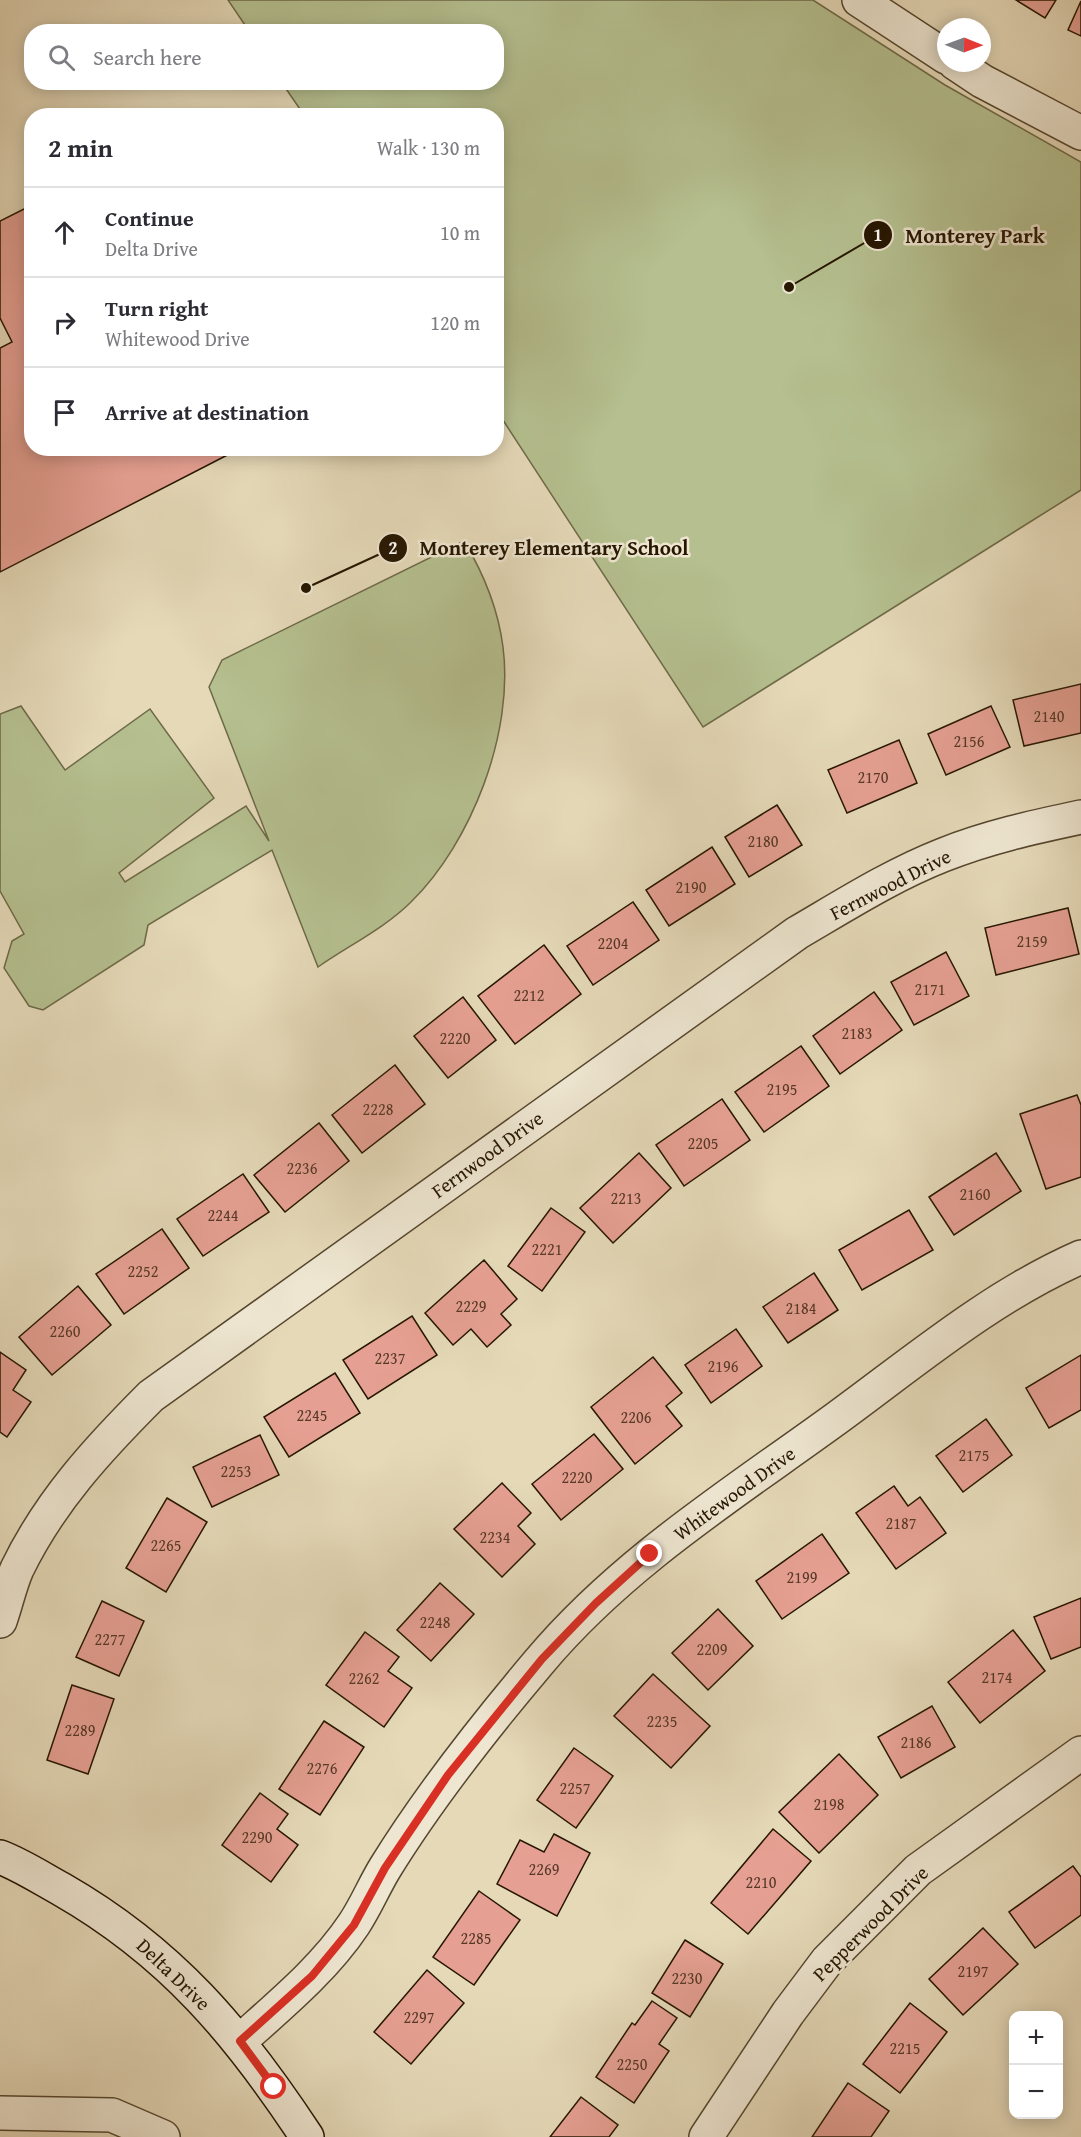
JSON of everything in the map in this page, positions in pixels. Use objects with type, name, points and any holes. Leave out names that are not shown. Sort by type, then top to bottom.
[{"type":"street","points":[[859,0],[937,51]]},
{"type":"street","points":[[968,72],[1081,133]]},
{"type":"street","name":"Fernwood Drive","points":[[0,1621],[16,1571],[51,1507],[94,1452],[151,1396],[797,933],[873,888],[943,855],[1013,832],[1081,817]]},
{"type":"street","name":"Whitewood Drive","points":[[240,2041],[312,1976],[354,1925],[385,1868],[448,1775],[542,1659],[596,1603],[650,1554],[963,1327],[1042,1275],[1081,1257]]},
{"type":"street","name":"Pepperwood Drive","points":[[705,2137],[788,2013],[827,1961],[918,1870],[1081,1753]]},
{"type":"street","name":"Delta Drive","points":[[0,1857],[75,1897],[132,1934],[180,1976],[240,2041],[307,2137]]},
{"type":"street","points":[[0,2113],[112,2115],[164,2137]]},
{"type":"green space","points":[[228,0],[813,0],[945,85],[1081,162],[1081,490],[703,727],[504,422],[504,108],[299,108],[287,90],[504,90],[504,24],[244,24]]},
{"type":"green space","points":[[464,541],[478,566],[498,619],[505,680],[502,714],[495,749],[470,817],[453,849],[411,902],[378,928],[318,967],[272,850],[148,925],[144,945],[43,1010],[29,1006],[4,968],[12,941],[24,934],[0,891],[0,714],[21,706],[65,770],[150,709],[214,798],[119,873],[125,882],[246,806],[269,841],[209,687],[222,660]]},
{"type":"building","points":[[1016,0],[1056,0],[1045,18]]},
{"type":"building","points":[[1081,1],[1081,36],[1068,30]]},
{"type":"building","points":[[24,209],[24,456],[225,456],[0,572],[0,348],[12,342],[0,318],[0,221]]},
{"type":"building","points":[[1081,684],[1081,733],[1024,746],[1013,700]]},
{"type":"building","points":[[991,706],[1010,747],[946,775],[928,734]]},
{"type":"building","points":[[899,740],[917,783],[847,813],[828,770]]},
{"type":"building","points":[[777,805],[802,845],[749,877],[725,837]]},
{"type":"building","points":[[712,847],[735,884],[669,926],[646,890]]},
{"type":"building","points":[[633,902],[659,940],[593,985],[567,946]]},
{"type":"building","points":[[1068,908],[1079,954],[996,975],[985,928]]},
{"type":"building","points":[[544,945],[581,994],[515,1044],[478,996]]},
{"type":"building","points":[[946,952],[969,996],[914,1025],[891,982]]},
{"type":"building","points":[[874,992],[902,1030],[840,1074],[813,1036]]},
{"type":"building","points":[[463,997],[496,1040],[448,1078],[414,1036]]},
{"type":"building","points":[[801,1046],[829,1086],[764,1132],[735,1092]]},
{"type":"building","points":[[395,1065],[425,1104],[362,1153],[332,1115]]},
{"type":"building","points":[[1077,1095],[1081,1105],[1081,1177],[1046,1189],[1020,1114]]},
{"type":"building","points":[[722,1099],[750,1140],[684,1186],[656,1145]]},
{"type":"building","points":[[319,1123],[349,1161],[285,1212],[254,1175]]},
{"type":"building","points":[[639,1153],[671,1188],[613,1243],[580,1208]]},
{"type":"building","points":[[996,1153],[1021,1191],[954,1235],[929,1197]]},
{"type":"building","points":[[243,1174],[269,1212],[203,1256],[177,1219]]},
{"type":"building","points":[[551,1208],[585,1232],[542,1291],[508,1266]]},
{"type":"building","points":[[909,1210],[933,1250],[862,1290],[839,1250]]},
{"type":"building","points":[[162,1229],[189,1268],[124,1314],[96,1274]]},
{"type":"building","points":[[484,1260],[517,1299],[501,1314],[511,1325],[487,1347],[471,1329],[453,1345],[425,1313]]},
{"type":"building","points":[[814,1273],[838,1310],[788,1343],[763,1307]]},
{"type":"building","points":[[78,1286],[111,1325],[52,1375],[19,1337]]},
{"type":"building","points":[[412,1316],[437,1355],[368,1399],[343,1360]]},
{"type":"building","points":[[736,1329],[762,1366],[711,1403],[685,1365]]},
{"type":"building","points":[[0,1352],[26,1370],[13,1390],[31,1402],[7,1437],[0,1432]]},
{"type":"building","points":[[1081,1355],[1081,1410],[1049,1428],[1026,1388]]},
{"type":"building","points":[[653,1357],[682,1393],[666,1406],[682,1426],[635,1464],[591,1407]]},
{"type":"building","points":[[335,1373],[360,1413],[289,1457],[264,1417]]},
{"type":"building","points":[[986,1419],[1012,1455],[963,1492],[936,1456]]},
{"type":"building","points":[[594,1434],[623,1469],[561,1520],[532,1484]]},
{"type":"building","points":[[260,1435],[279,1475],[212,1507],[193,1467]]},
{"type":"building","points":[[502,1483],[531,1513],[518,1526],[535,1544],[502,1577],[454,1529]]},
{"type":"building","points":[[894,1486],[908,1506],[920,1497],[946,1533],[896,1569],[856,1513]]},
{"type":"building","points":[[167,1498],[207,1522],[166,1592],[126,1568]]},
{"type":"building","points":[[822,1534],[849,1573],[782,1619],[756,1581]]},
{"type":"building","points":[[440,1583],[474,1614],[431,1661],[397,1630]]},
{"type":"building","points":[[1081,1598],[1081,1647],[1051,1659],[1034,1617]]},
{"type":"building","points":[[102,1601],[144,1621],[119,1676],[76,1657]]},
{"type":"building","points":[[718,1609],[753,1646],[708,1690],[672,1653]]},
{"type":"building","points":[[1013,1630],[1045,1671],[980,1723],[948,1682]]},
{"type":"building","points":[[365,1632],[399,1657],[388,1671],[412,1688],[384,1727],[326,1685]]},
{"type":"building","points":[[653,1674],[710,1726],[671,1768],[614,1716]]},
{"type":"building","points":[[72,1685],[114,1699],[88,1774],[47,1760]]},
{"type":"building","points":[[932,1706],[955,1747],[901,1778],[878,1737]]},
{"type":"building","points":[[324,1721],[364,1747],[320,1815],[279,1789]]},
{"type":"building","points":[[574,1748],[613,1776],[576,1828],[537,1800]]},
{"type":"building","points":[[839,1754],[878,1795],[819,1853],[779,1812]]},
{"type":"building","points":[[260,1793],[288,1814],[277,1829],[298,1845],[271,1882],[222,1845]]},
{"type":"building","points":[[773,1829],[811,1861],[748,1934],[711,1903]]},
{"type":"building","points":[[554,1834],[590,1853],[557,1916],[497,1884],[520,1840],[544,1852]]},
{"type":"building","points":[[1073,1866],[1081,1877],[1081,1915],[1035,1948],[1009,1912]]},
{"type":"building","points":[[479,1891],[520,1920],[474,1985],[433,1957]]},
{"type":"building","points":[[983,1928],[1018,1964],[963,2015],[929,1979]]},
{"type":"building","points":[[685,1940],[723,1964],[690,2017],[652,1993]]},
{"type":"building","points":[[427,1970],[464,2003],[411,2064],[374,2032]]},
{"type":"building","points":[[652,2001],[677,2018],[659,2044],[669,2051],[634,2103],[596,2077],[632,2023],[635,2025]]},
{"type":"building","points":[[910,2003],[947,2032],[900,2093],[863,2064]]},
{"type":"building","points":[[848,2083],[889,2111],[871,2137],[812,2137]]},
{"type":"building","points":[[581,2097],[618,2125],[609,2137],[550,2137]]},
{"type":"place","name":"Monterey Park","points":[[789,287]]},
{"type":"place","name":"Monterey Elementary School","points":[[306,588]]},
{"type":"route","points":[[274,2087],[240,2041],[312,1976],[354,1925],[385,1868],[448,1775],[542,1659],[596,1603],[650,1554]]}]
